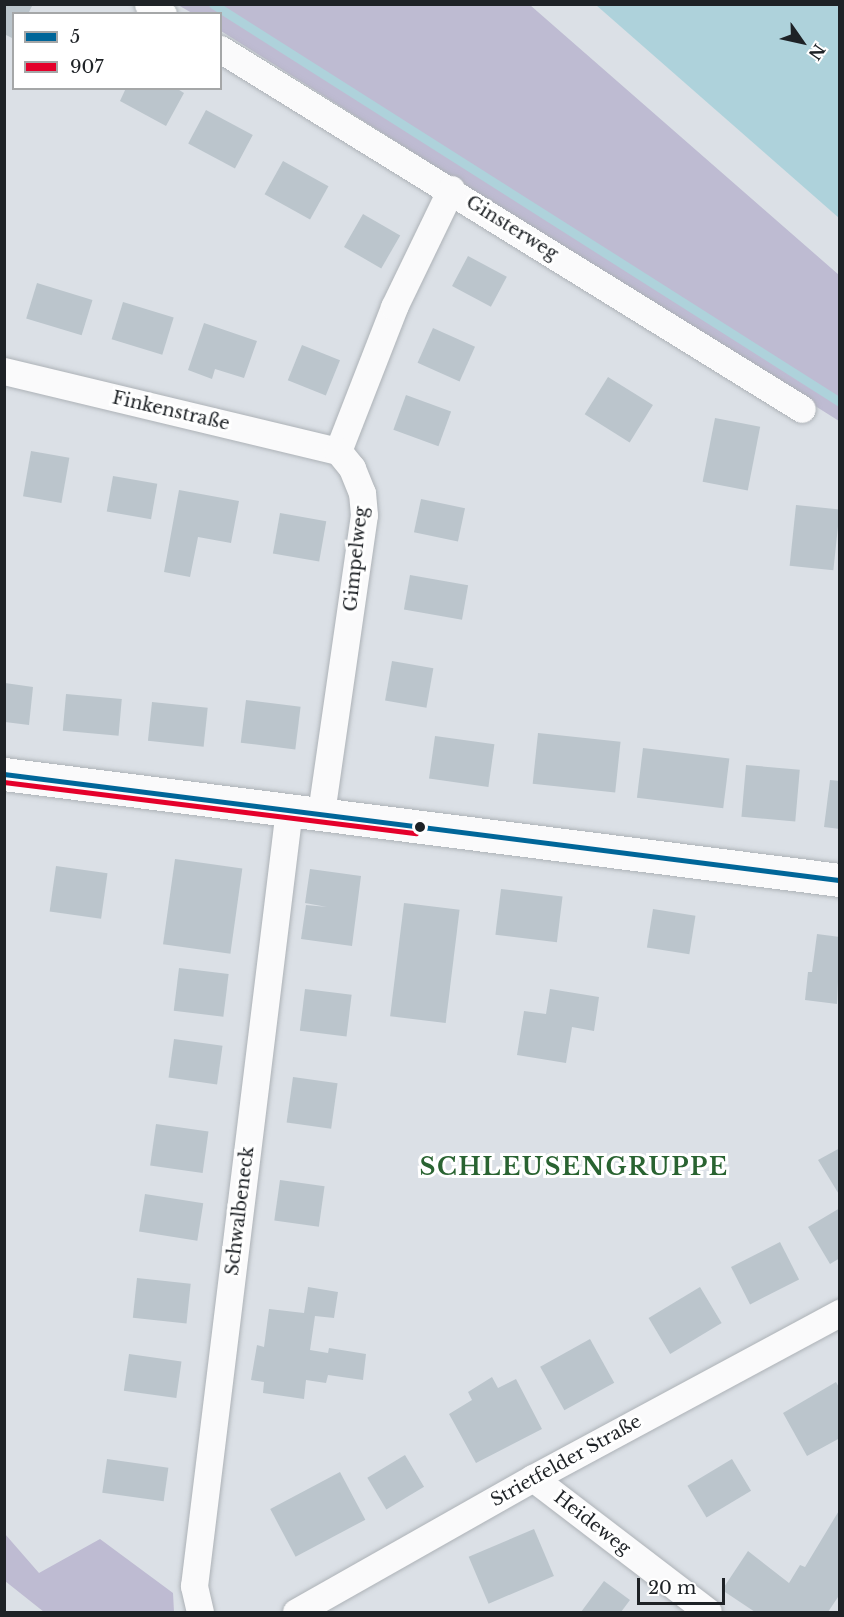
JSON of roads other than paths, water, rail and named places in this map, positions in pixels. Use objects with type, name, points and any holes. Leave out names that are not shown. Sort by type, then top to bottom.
[{"type":"street","name":"Ginsterweg","points":[[222,50],[451,189],[802,409]]},
{"type":"street","points":[[338,451],[394,307],[451,189]]},
{"type":"street","name":"Finkenstraße","points":[[4,371],[338,451]]},
{"type":"street","name":"Gimpelweg","points":[[321,813],[364,515],[362,493],[352,468],[338,451]]},
{"type":"street","points":[[4,774],[840,880]]},
{"type":"street","name":"Schwalbeneck","points":[[200,1612],[194,1586],[289,809]]},
{"type":"street","name":"Strietfelder Straße","points":[[296,1612],[533,1478],[840,1313]]},
{"type":"street","name":"Heideweg","points":[[533,1478],[708,1612]]},
{"type":"water","points":[[596,5],[839,5],[839,218]]},
{"type":"waterway","points":[[213,4],[840,402]]},
{"type":"district","name":"SCHLEUSENGRUPPE","points":[[574,1167]]}]
